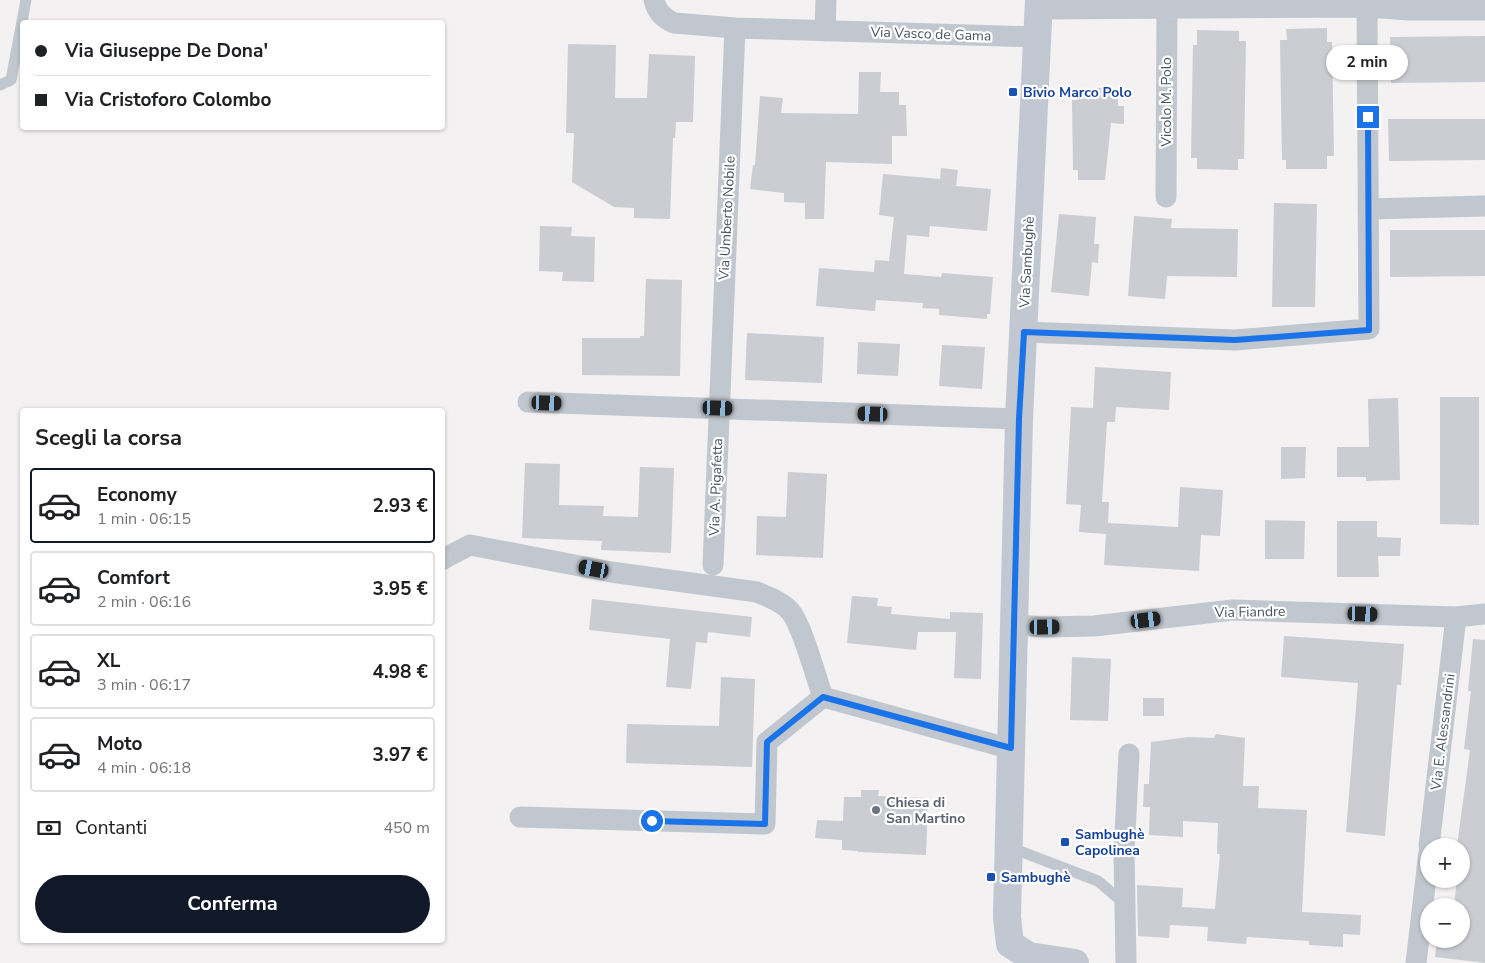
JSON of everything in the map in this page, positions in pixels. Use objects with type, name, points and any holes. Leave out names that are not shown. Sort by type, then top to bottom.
[{"type":"street","name":"Via Vasco de Gama","points":[[654,0],[656,8],[664,18],[674,23],[735,28],[1038,38]]},
{"type":"street","points":[[825,31],[826,0]]},
{"type":"street","points":[[1039,4],[1167,8],[1233,4],[1408,10],[1485,10]]},
{"type":"street","name":"Via Sambughè","points":[[1007,953],[1019,419],[1039,4]]},
{"type":"street","name":"Vicolo M. Polo","points":[[1166,197],[1167,8]]},
{"type":"street","points":[[1024,332],[1235,340],[1369,330],[1367,8]]},
{"type":"street","name":"Via Umberto Nobile","points":[[718,408],[735,28]]},
{"type":"street","points":[[1368,208],[1485,206]]},
{"type":"street","points":[[528,402],[1019,419]]},
{"type":"street","name":"Via A. Pigafetta","points":[[713,565],[718,408]]},
{"type":"street","points":[[445,558],[470,545],[611,572],[757,592],[777,600],[791,611],[800,630],[823,697]]},
{"type":"street","name":"Via Fiandre","points":[[1015,625],[1045,627],[1094,626],[1233,610],[1456,617],[1485,614]]},
{"type":"street","name":"Via E. Alessandrini","points":[[1430,838],[1456,617]]},
{"type":"street","points":[[823,697],[1011,748]]},
{"type":"street","points":[[520,817],[765,824],[767,742],[823,697]]},
{"type":"street","points":[[1126,963],[1124,854],[1129,754]]},
{"type":"street","points":[[1416,963],[1425,888]]},
{"type":"street","points":[[1007,953],[1075,963]]},
{"type":"lane","points":[[22,20],[26,0]]},
{"type":"lane","points":[[0,85],[11,80],[20,32]]},
{"type":"lane","points":[[1009,848],[1098,881],[1125,904]]},
{"type":"building","points":[[1327,28],[1327,42],[1332,42],[1334,156],[1327,156],[1327,169],[1286,169],[1286,160],[1282,160],[1280,40],[1287,40],[1286,29]]},
{"type":"building","points":[[1197,30],[1239,31],[1239,41],[1246,41],[1244,159],[1238,159],[1238,170],[1197,169],[1197,158],[1191,158],[1193,45],[1197,45]]},
{"type":"building","points":[[1485,36],[1485,82],[1391,83],[1390,37]]},
{"type":"building","points":[[568,44],[616,45],[615,98],[647,98],[649,54],[695,56],[693,122],[676,122],[675,138],[673,138],[670,219],[634,218],[634,208],[614,207],[572,182],[574,133],[566,133]]},
{"type":"building","points":[[859,72],[881,72],[880,92],[899,92],[899,105],[906,105],[907,136],[892,136],[892,164],[826,162],[824,219],[805,219],[805,203],[784,202],[784,193],[750,189],[753,165],[755,165],[760,96],[783,98],[781,113],[858,114]]},
{"type":"building","points":[[1077,88],[1118,88],[1118,106],[1124,106],[1124,124],[1111,123],[1105,180],[1078,180],[1078,170],[1073,170],[1072,100],[1077,100]]},
{"type":"building","points":[[1388,119],[1485,119],[1485,160],[1389,161]]},
{"type":"building","points":[[941,168],[958,170],[956,186],[991,189],[987,231],[930,226],[929,237],[907,235],[904,274],[941,277],[942,273],[993,277],[990,314],[987,314],[987,319],[939,315],[939,309],[922,308],[923,303],[876,300],[875,311],[816,306],[819,268],[874,272],[875,260],[889,261],[894,217],[879,215],[883,174],[940,179]]},
{"type":"building","points":[[1274,203],[1317,204],[1315,307],[1272,307]]},
{"type":"building","points":[[1059,214],[1096,217],[1094,244],[1099,244],[1098,263],[1092,262],[1089,296],[1051,292]]},
{"type":"building","points":[[1134,216],[1172,219],[1171,228],[1238,229],[1237,277],[1167,276],[1165,299],[1128,296]]},
{"type":"building","points":[[540,226],[572,227],[571,236],[595,237],[594,282],[562,281],[563,272],[539,271]]},
{"type":"building","points":[[1390,230],[1485,230],[1485,276],[1390,277]]},
{"type":"building","points":[[646,279],[682,280],[680,376],[582,375],[582,338],[640,338],[640,336],[644,336]]},
{"type":"building","points":[[747,333],[824,337],[822,383],[745,380]]},
{"type":"building","points":[[858,342],[900,344],[898,376],[857,374]]},
{"type":"building","points":[[942,345],[985,347],[982,389],[939,386]]},
{"type":"building","points":[[1095,367],[1171,372],[1169,410],[1116,407],[1115,422],[1107,422],[1102,502],[1109,502],[1108,523],[1178,527],[1180,487],[1223,490],[1220,536],[1201,535],[1199,571],[1104,565],[1106,534],[1079,532],[1081,505],[1066,504],[1071,407],[1093,408]]},
{"type":"building","points":[[1440,397],[1479,397],[1479,525],[1440,524]]},
{"type":"building","points":[[1398,398],[1400,480],[1366,481],[1366,477],[1337,477],[1337,447],[1369,447],[1368,399]]},
{"type":"building","points":[[1281,447],[1306,447],[1305,478],[1281,479]]},
{"type":"building","points":[[525,463],[560,464],[559,505],[604,506],[603,516],[638,517],[640,467],[674,468],[671,553],[601,550],[602,541],[522,538]]},
{"type":"building","points":[[788,472],[827,474],[823,558],[756,555],[757,516],[786,517]]},
{"type":"building","points":[[1265,520],[1305,521],[1304,559],[1265,559]]},
{"type":"building","points":[[1337,521],[1377,521],[1377,537],[1401,538],[1400,556],[1378,556],[1379,577],[1337,577]]},
{"type":"building","points":[[852,596],[878,598],[877,606],[892,607],[891,614],[950,619],[950,612],[983,613],[981,679],[954,678],[956,632],[918,632],[916,650],[847,643]]},
{"type":"building","points":[[592,599],[752,617],[750,637],[708,632],[707,643],[696,642],[691,689],[666,687],[670,639],[589,630]]},
{"type":"building","points":[[1284,636],[1404,644],[1401,685],[1397,685],[1385,836],[1346,832],[1358,683],[1281,677]]},
{"type":"building","points":[[1473,639],[1485,640],[1485,963],[1435,957],[1436,948],[1470,948],[1470,898],[1455,898],[1456,888],[1470,888],[1470,838],[1458,838],[1470,750],[1464,749],[1471,691],[1468,691]]},
{"type":"building","points":[[1072,657],[1111,659],[1108,721],[1070,720]]},
{"type":"building","points":[[721,677],[755,679],[752,767],[626,763],[627,724],[719,726]]},
{"type":"building","points":[[1143,698],[1164,698],[1164,716],[1143,716]]},
{"type":"building","points":[[1216,734],[1245,738],[1243,786],[1259,786],[1258,808],[1307,810],[1302,912],[1361,915],[1360,935],[1343,934],[1343,947],[1309,945],[1309,941],[1247,937],[1246,944],[1207,941],[1208,927],[1170,925],[1169,938],[1138,936],[1137,885],[1183,888],[1182,907],[1215,909],[1220,854],[1217,854],[1218,823],[1183,821],[1183,837],[1149,835],[1150,807],[1143,807],[1144,784],[1149,784],[1151,742],[1188,737],[1214,738]]},
{"type":"building","points":[[861,790],[879,790],[878,796],[928,798],[926,855],[842,850],[842,840],[815,838],[817,820],[843,821],[844,797],[861,797]]},
{"type":"place","name":"Bivio Marco Polo","points":[[1013,92]]},
{"type":"place","name":"Chiesa di San Martino","points":[[876,810]]},
{"type":"place","name":"Sambughè Capolinea","points":[[1065,842]]},
{"type":"place","name":"Sambughè","points":[[991,877]]},
{"type":"route","points":[[652,821],[765,824],[767,742],[823,697],[1011,748],[1019,419],[1024,332],[1235,340],[1369,330],[1368,117]]}]
